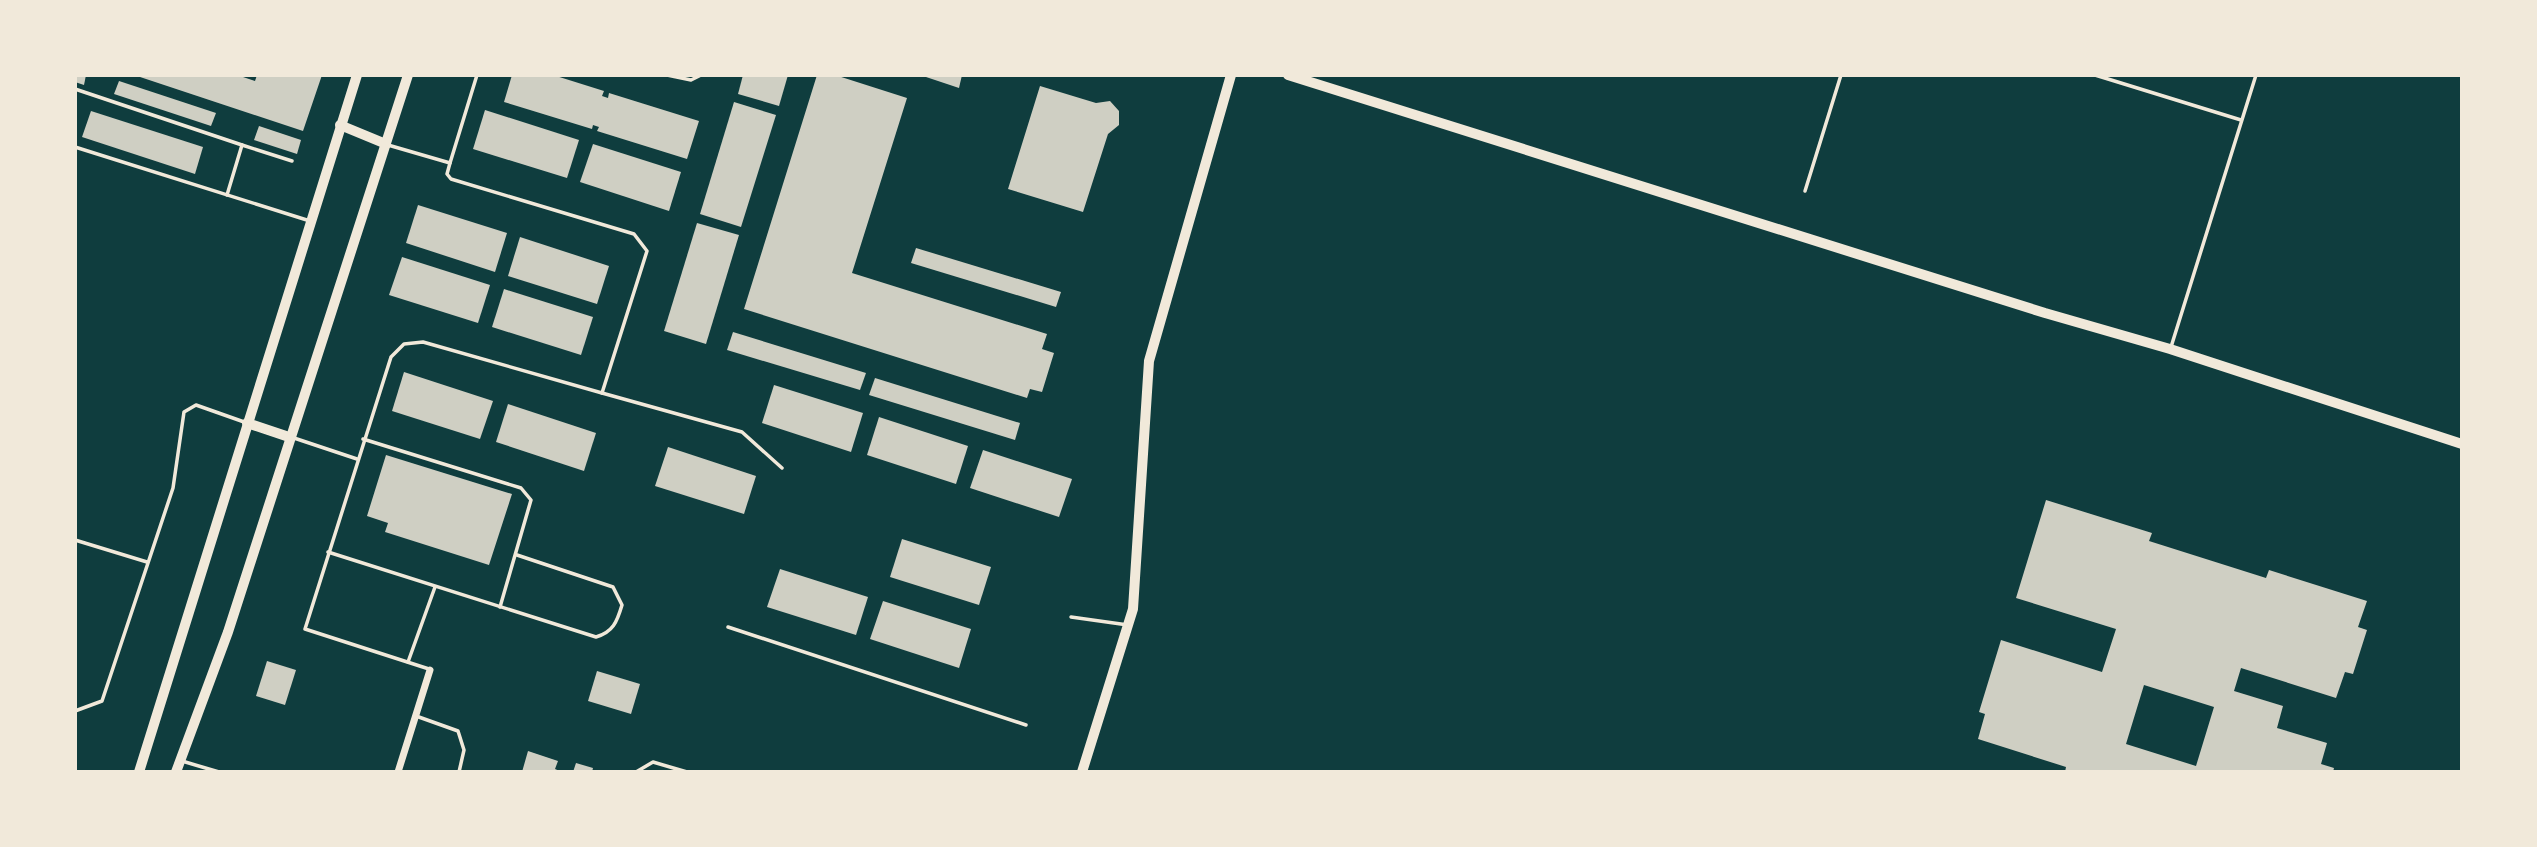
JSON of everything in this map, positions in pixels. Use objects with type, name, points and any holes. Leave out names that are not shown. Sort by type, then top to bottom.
[{"type":"street","points":[[138,772],[357,75]]},
{"type":"street","points":[[176,772],[228,632],[408,75]]},
{"type":"street","points":[[1082,772],[1133,609],[1149,361],[1231,75]]},
{"type":"street","points":[[1289,75],[2045,313],[2170,349],[2462,444]]},
{"type":"street","points":[[340,125],[386,144]]},
{"type":"street","points":[[247,423],[289,437]]},
{"type":"street","points":[[398,772],[430,670]]},
{"type":"lane","points":[[477,75],[447,174],[451,179],[634,234],[646,251],[602,393]]},
{"type":"lane","points":[[667,75],[691,80],[701,75]]},
{"type":"lane","points":[[1805,191],[1842,75]]},
{"type":"lane","points":[[2095,75],[2241,120]]},
{"type":"lane","points":[[2170,349],[2256,75]]},
{"type":"lane","points":[[75,89],[292,162]]},
{"type":"lane","points":[[386,144],[450,163]]},
{"type":"lane","points":[[227,195],[242,145]]},
{"type":"lane","points":[[75,147],[310,221]]},
{"type":"lane","points":[[430,670],[304,629],[363,439],[396,349],[414,342],[742,432],[782,468]]},
{"type":"lane","points":[[75,711],[102,701],[173,488],[184,412],[196,405],[247,423]]},
{"type":"lane","points":[[289,437],[357,459]]},
{"type":"lane","points":[[363,439],[521,488],[531,500],[500,607]]},
{"type":"lane","points":[[75,540],[148,562]]},
{"type":"lane","points":[[328,552],[596,637],[608,634],[617,622],[622,605],[613,587],[517,555]]},
{"type":"lane","points":[[408,662],[435,587]]},
{"type":"lane","points":[[1071,617],[1128,625]]},
{"type":"lane","points":[[728,627],[1026,725]]},
{"type":"lane","points":[[416,716],[458,731],[464,750],[459,772]]},
{"type":"lane","points":[[180,761],[219,772]]},
{"type":"lane","points":[[636,772],[653,762],[687,772]]},
{"type":"building","points":[[75,75],[86,75],[84,85],[75,82]]},
{"type":"building","points":[[134,75],[237,75],[255,81],[257,75],[322,75],[303,131]]},
{"type":"building","points":[[512,75],[553,75],[604,91],[602,96],[608,98],[609,93],[699,121],[687,159],[597,131],[599,127],[593,125],[592,129],[504,102]]},
{"type":"building","points":[[743,75],[788,75],[779,106],[738,94]]},
{"type":"building","points":[[817,75],[835,75],[907,98],[852,273],[1047,334],[1042,349],[1054,353],[1042,392],[1030,389],[1027,398],[744,309]]},
{"type":"building","points":[[920,75],[962,75],[959,88]]},
{"type":"building","points":[[119,81],[216,113],[211,126],[114,94]]},
{"type":"building","points":[[1040,86],[1096,103],[1110,101],[1119,111],[1119,125],[1108,134],[1083,212],[1008,189]]},
{"type":"building","points":[[734,102],[776,115],[741,227],[700,214]]},
{"type":"building","points":[[485,110],[579,140],[567,178],[473,149]]},
{"type":"building","points":[[91,111],[203,147],[195,174],[82,137]]},
{"type":"building","points":[[259,126],[301,140],[297,154],[254,140]]},
{"type":"building","points":[[593,144],[681,172],[669,211],[580,182]]},
{"type":"building","points":[[418,205],[507,233],[495,272],[406,243]]},
{"type":"building","points":[[697,223],[739,235],[706,344],[664,331]]},
{"type":"building","points":[[520,237],[609,266],[597,304],[508,276]]},
{"type":"building","points":[[916,248],[1061,292],[1056,307],[911,263]]},
{"type":"building","points":[[402,257],[490,285],[478,323],[389,295]]},
{"type":"building","points":[[504,289],[593,317],[581,355],[492,327]]},
{"type":"building","points":[[733,332],[866,373],[860,390],[727,350]]},
{"type":"building","points":[[404,372],[493,401],[480,439],[392,411]]},
{"type":"building","points":[[875,378],[1020,423],[1015,440],[869,395]]},
{"type":"building","points":[[774,385],[863,413],[851,452],[762,423]]},
{"type":"building","points":[[508,404],[596,433],[584,471],[496,442]]},
{"type":"building","points":[[879,417],[968,446],[956,484],[867,455]]},
{"type":"building","points":[[668,447],[756,476],[744,514],[655,486]]},
{"type":"building","points":[[983,450],[1072,479],[1059,517],[970,488]]},
{"type":"building","points":[[386,455],[512,494],[489,565],[385,532],[388,523],[367,516]]},
{"type":"building","points":[[2046,500],[2152,533],[2149,541],[2266,578],[2269,570],[2367,601],[2358,627],[2367,630],[2353,674],[2345,672],[2336,698],[2241,668],[2234,691],[2283,706],[2277,728],[2327,743],[2321,764],[2334,768],[2333,772],[2065,772],[2066,767],[1978,739],[1985,714],[1979,712],[2001,640],[2102,672],[2116,629],[2016,598]],"holes":[[[2144,685],[2214,707],[2196,766],[2126,744]]]},
{"type":"building","points":[[902,539],[991,567],[979,605],[890,577]]},
{"type":"building","points":[[780,569],[868,597],[856,635],[767,607]]},
{"type":"building","points":[[883,601],[971,629],[959,668],[870,639]]},
{"type":"building","points":[[267,661],[296,670],[285,705],[256,696]]},
{"type":"building","points":[[597,671],[640,684],[631,714],[588,701]]},
{"type":"building","points":[[528,751],[558,761],[555,769],[562,772],[522,772]]},
{"type":"building","points":[[576,763],[593,768],[592,772],[573,772]]}]
